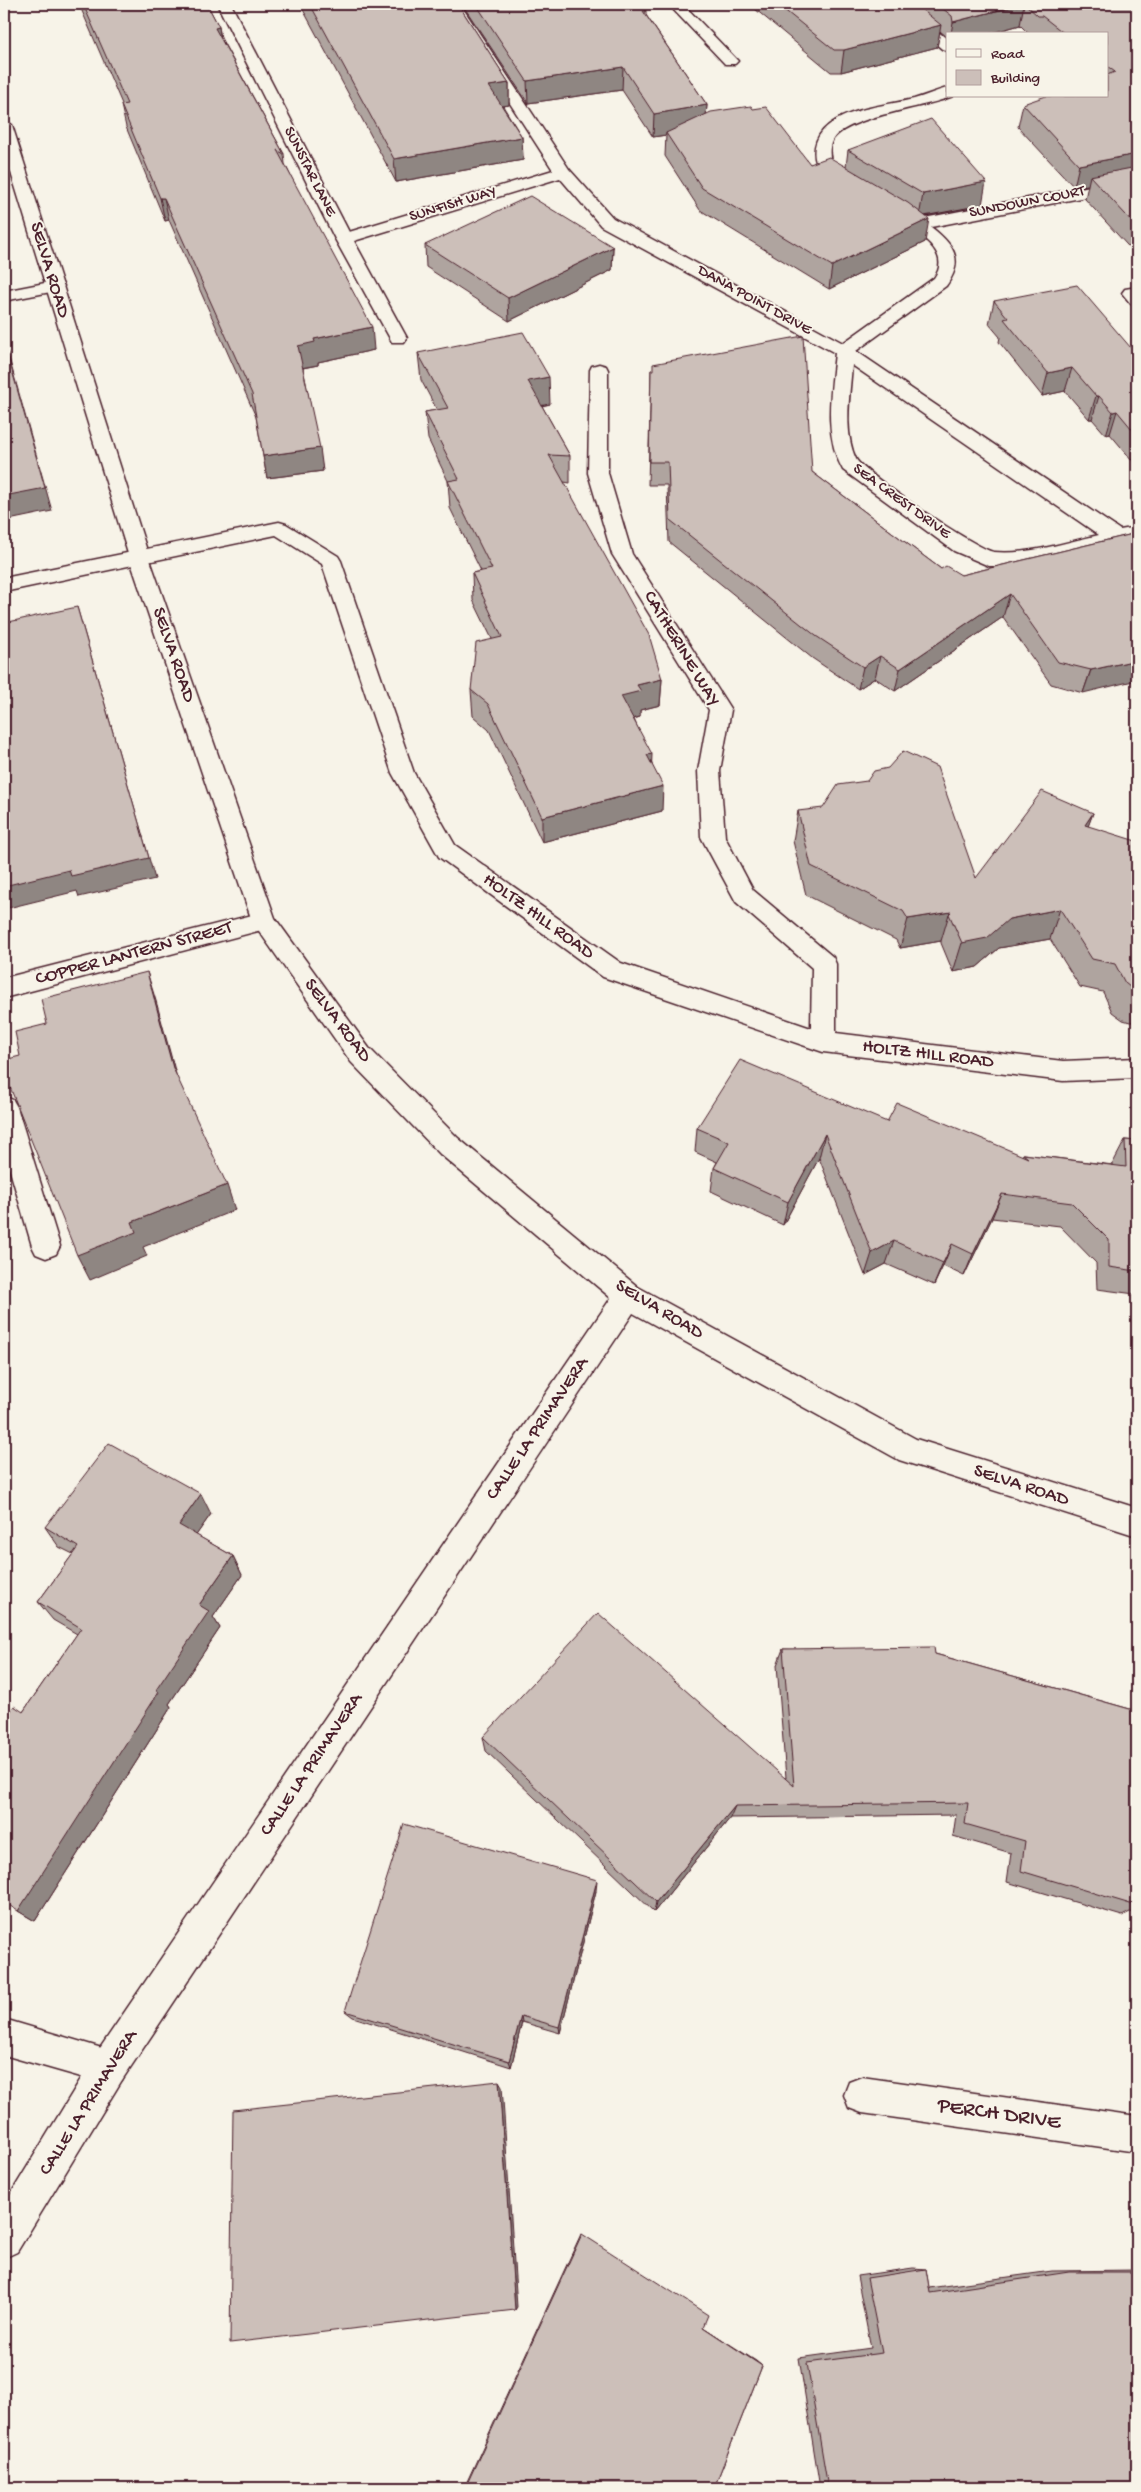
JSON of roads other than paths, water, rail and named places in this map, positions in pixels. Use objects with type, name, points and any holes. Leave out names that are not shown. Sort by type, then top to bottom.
[{"type":"street","name":"SUNSTAR LANE","points":[[224,4],[344,239],[398,338]]},
{"type":"street","name":"DANA POINT DRIVE","points":[[453,4],[563,172],[607,222],[844,351],[1128,536]]},
{"type":"street","points":[[675,4],[730,61]]},
{"type":"street","points":[[895,4],[946,45]]},
{"type":"street","points":[[861,192],[830,173],[822,164],[822,139],[828,131],[854,118],[906,107],[946,93]]},
{"type":"street","name":"SELVA ROAD","points":[[4,125],[139,557],[264,920],[367,1062],[449,1146],[628,1296],[910,1450],[1137,1522]]},
{"type":"street","name":"SUNFISH WAY","points":[[344,239],[563,172]]},
{"type":"street","name":"SUNDOWN COURT","points":[[916,225],[1137,182]]},
{"type":"street","points":[[844,351],[940,282],[948,268],[948,257],[943,247],[916,225],[885,206]]},
{"type":"street","points":[[4,296],[55,286]]},
{"type":"street","name":"SEA CREST DRIVE","points":[[844,351],[842,440],[848,463],[853,470],[961,546],[989,559],[1018,559],[1128,536]]},
{"type":"street","name":"CATHERINE WAY","points":[[600,370],[598,473],[622,554],[720,710],[709,771],[713,837],[744,896],[824,964],[823,1042]]},
{"type":"street","name":"HOLTZ HILL ROAD","points":[[4,585],[280,528],[331,560],[402,773],[448,851],[612,970],[823,1042],[1063,1071],[1137,1068]]},
{"type":"street","name":"COPPER LANTERN STREET","points":[[4,988],[264,920]]},
{"type":"street","points":[[4,1107],[46,1246]]},
{"type":"street","name":"CALLE LA PRIMAVERA","points":[[4,2239],[109,2067],[628,1296]]},
{"type":"street","points":[[4,2037],[109,2067]]},
{"type":"street","name":"PERCH DRIVE","points":[[862,2095],[1137,2134]]}]
